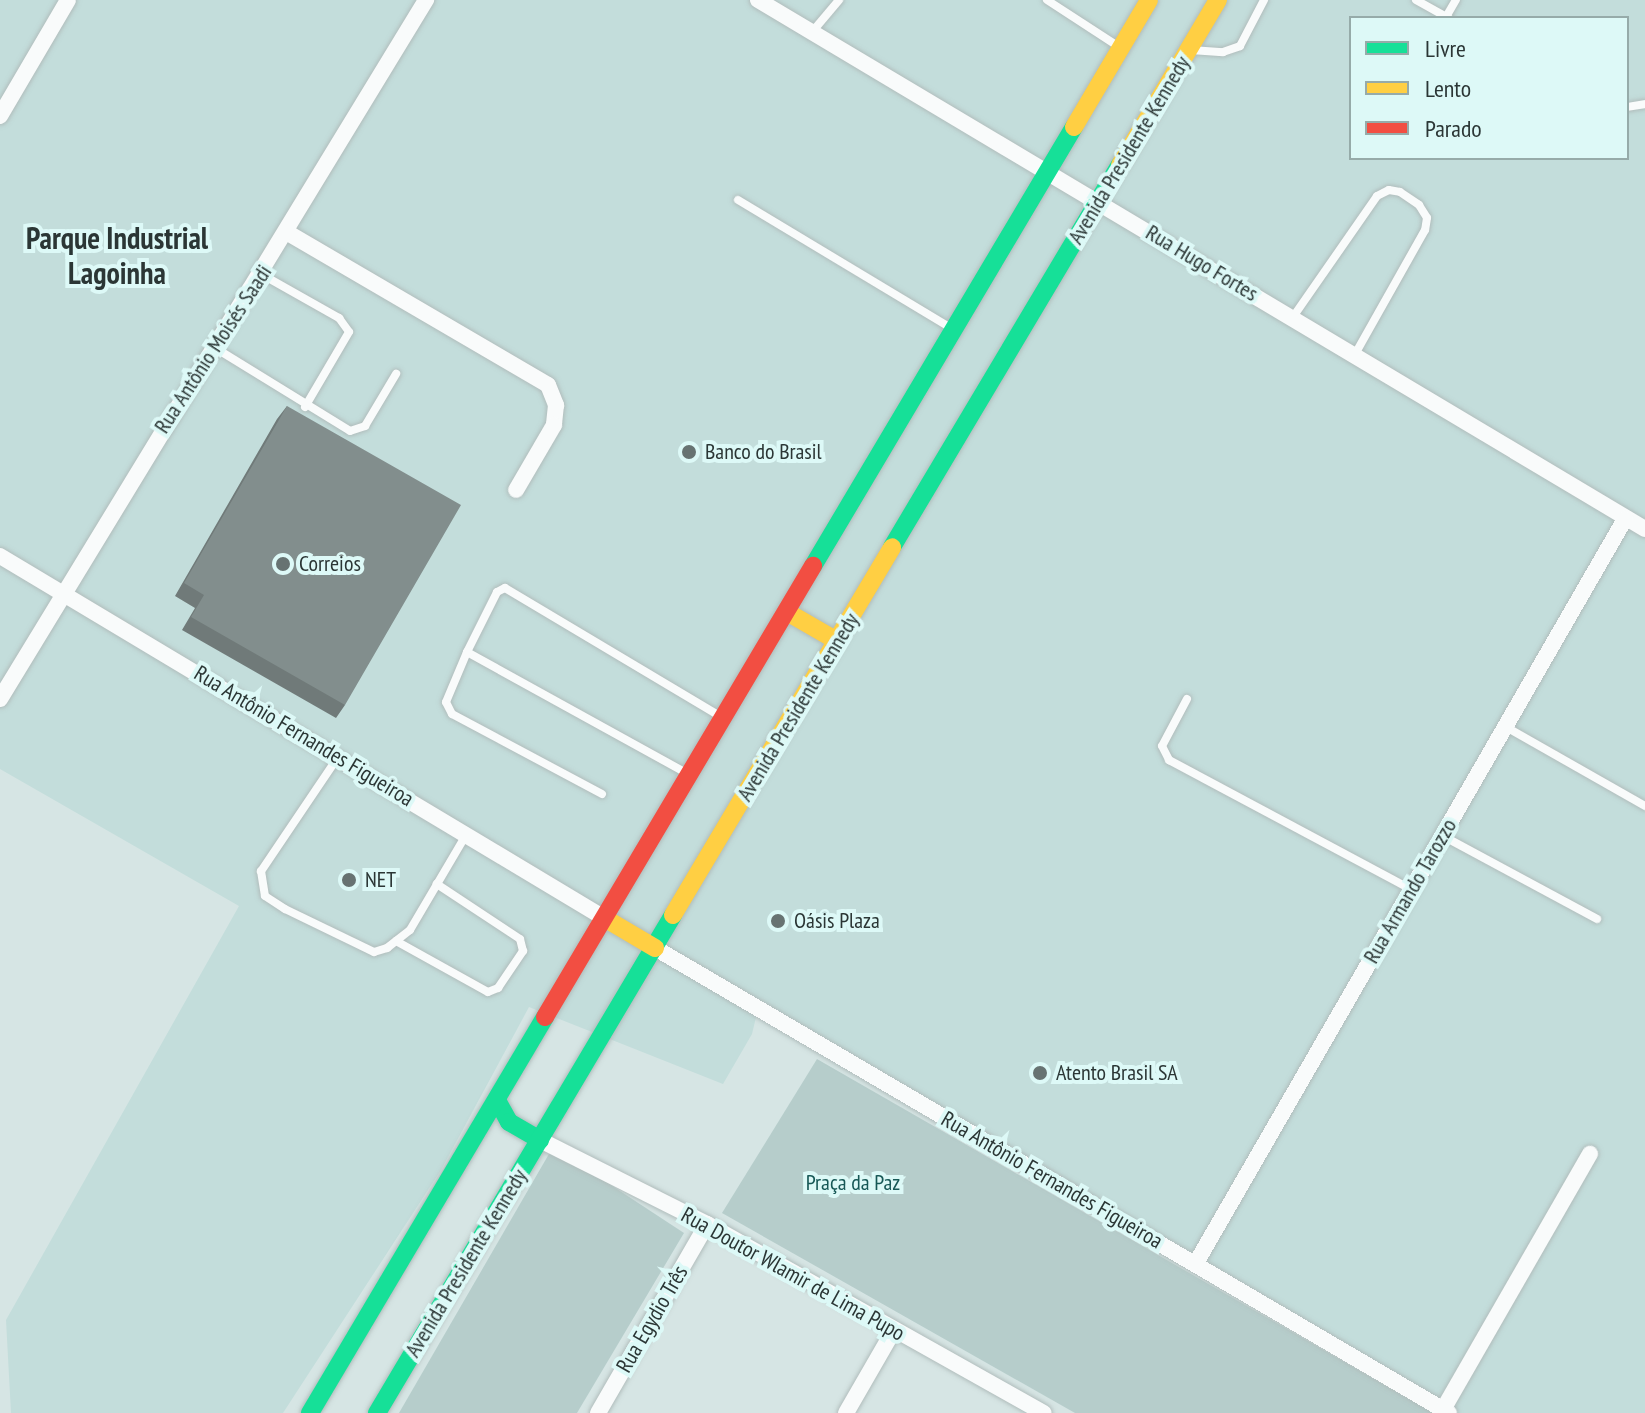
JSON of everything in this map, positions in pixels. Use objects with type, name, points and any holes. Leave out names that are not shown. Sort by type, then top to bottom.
[{"type":"main road","points":[[310,1413],[498,1102],[1149,0]]},
{"type":"main road","name":"Avenida Presidente Kennedy","points":[[377,1413],[1218,0]]},
{"type":"main road","points":[[787,612],[837,641]]},
{"type":"main road","points":[[606,919],[655,948]]},
{"type":"main road","points":[[498,1102],[509,1122],[540,1140]]},
{"type":"street","points":[[0,116],[68,0]]},
{"type":"street","name":"Rua Antônio Moisés Saadi","points":[[0,699],[212,346],[288,233],[426,0]]},
{"type":"street","name":"Rua Hugo Fortes","points":[[758,0],[1645,529]]},
{"type":"street","points":[[288,233],[548,385],[556,405],[554,425],[516,490]]},
{"type":"street","name":"Rua Armando Tarozzo","points":[[1196,1263],[1625,519]]},
{"type":"street","name":"Rua Antônio Fernandes Figueiroa","points":[[0,556],[63,590],[606,919]]},
{"type":"street","name":"Rua Antônio Fernandes Figueiroa","points":[[655,948],[1196,1263],[1444,1412]]},
{"type":"street","name":"Rua Doutor Wlamir de Lima Pupo","points":[[540,1140],[707,1224],[1044,1413]]},
{"type":"street","points":[[1444,1412],[1590,1154]]},
{"type":"street","name":"Rua Egydio Três","points":[[598,1413],[707,1224]]},
{"type":"street","points":[[846,1413],[894,1330]]},
{"type":"lane","points":[[812,32],[839,0]]},
{"type":"lane","points":[[1047,0],[1120,48]]},
{"type":"lane","points":[[1189,50],[1223,52],[1240,46],[1264,0]]},
{"type":"lane","points":[[1416,0],[1446,16]]},
{"type":"lane","points":[[1293,317],[1377,196],[1389,190],[1400,192],[1419,205],[1427,218],[1425,230],[1355,354]]},
{"type":"lane","points":[[738,200],[953,329]]},
{"type":"lane","points":[[261,274],[339,318],[349,332],[305,407]]},
{"type":"lane","points":[[212,346],[305,407],[360,432],[396,374]]},
{"type":"lane","points":[[602,794],[452,714],[446,702],[497,592],[505,588],[724,718]]},
{"type":"lane","points":[[467,652],[691,776]]},
{"type":"lane","points":[[1187,699],[1162,746],[1169,760],[1412,890]]},
{"type":"lane","points":[[1505,726],[1645,806]]},
{"type":"lane","points":[[338,756],[261,871],[265,896],[374,952],[410,930],[466,834]]},
{"type":"lane","points":[[1442,836],[1597,919]]},
{"type":"lane","points":[[396,941],[488,992],[498,988],[523,951],[520,939],[437,884]]},
{"type":"shaded area","points":[[0,0],[1645,0],[1645,1413],[1452,1413],[758,1009],[752,1034],[723,1084],[529,1007],[441,1170],[283,1413],[11,1413],[6,1320],[239,906],[0,769]]},
{"type":"green space","name":"Praça da Paz","points":[[817,1059],[1433,1413],[1075,1413],[722,1213]]},
{"type":"green space","points":[[553,1147],[684,1233],[577,1413],[399,1413]]},
{"type":"building","points":[[287,406],[461,505],[345,705],[191,617],[204,595],[184,583]]},
{"type":"traffic: fast","points":[[813,566],[1074,127]]},
{"type":"traffic: fast","points":[[892,547],[1120,165]]},
{"type":"traffic: fast","points":[[377,1413],[673,915]]},
{"type":"traffic: fast","points":[[310,1413],[545,1017]]},
{"type":"traffic: fast","points":[[498,1102],[509,1122],[540,1140]]},
{"type":"traffic: slow","points":[[1074,127],[1149,0]]},
{"type":"traffic: slow","points":[[1120,165],[1218,0]]},
{"type":"traffic: slow","points":[[673,915],[892,547]]},
{"type":"traffic: slow","points":[[787,612],[837,641]]},
{"type":"traffic: slow","points":[[606,919],[655,948]]},
{"type":"traffic: jam","points":[[545,1017],[813,566]]},
{"type":"place","name":"Banco do Brasil","points":[[689,452]]},
{"type":"place","name":"Correios","points":[[283,564]]},
{"type":"place","name":"NET","points":[[349,880]]},
{"type":"place","name":"Oásis Plaza","points":[[778,921]]},
{"type":"place","name":"Atento Brasil SA","points":[[1040,1073]]},
{"type":"district","name":"Parque Industrial Lagoinha","points":[[117,255]]}]
